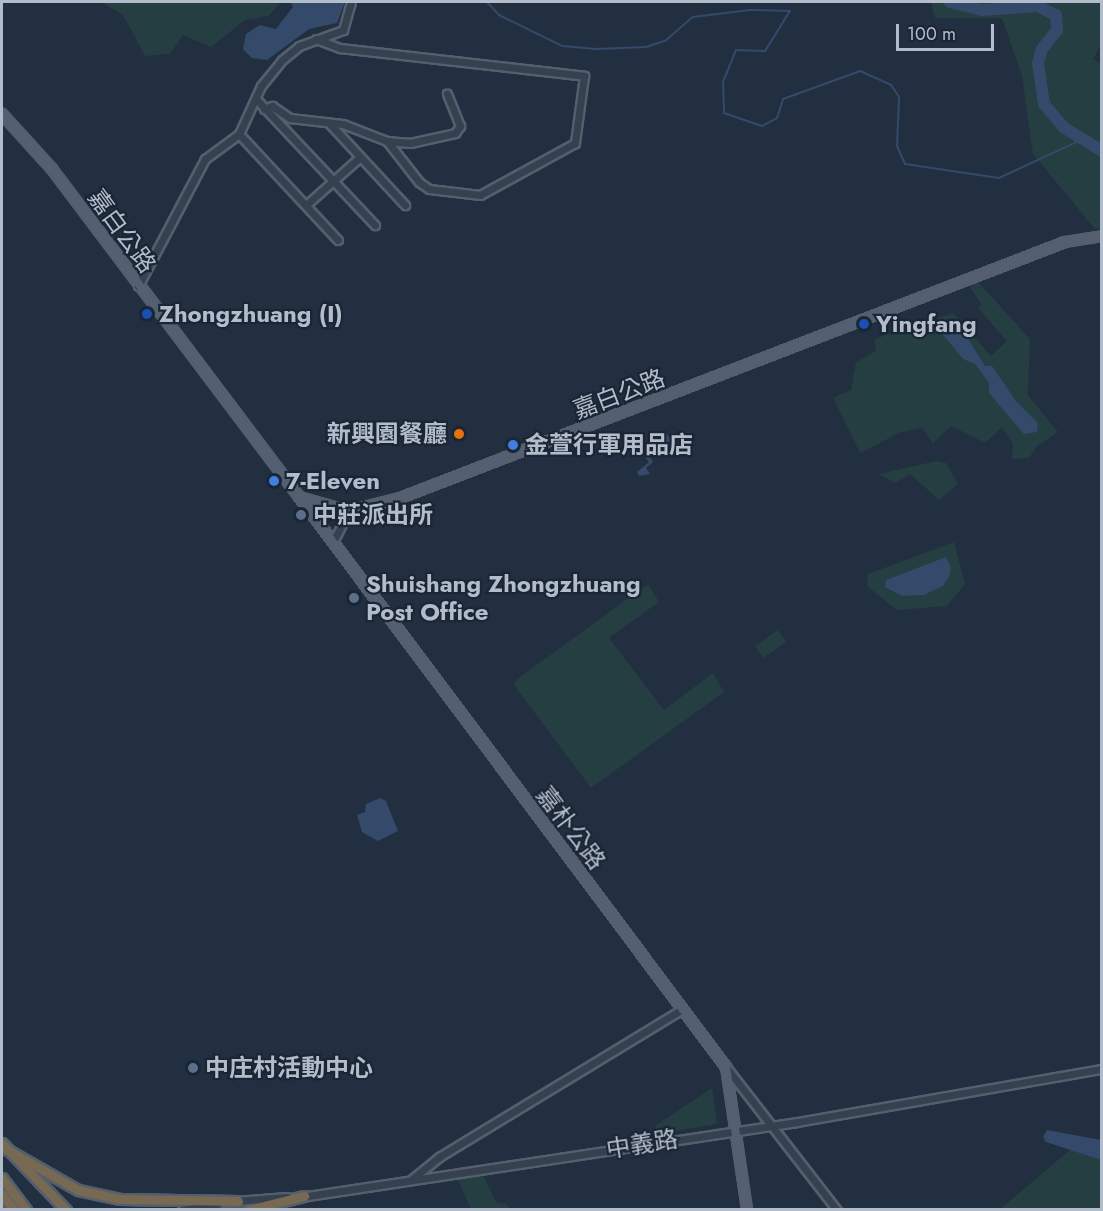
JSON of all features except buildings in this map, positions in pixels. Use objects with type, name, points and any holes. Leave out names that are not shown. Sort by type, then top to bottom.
[{"type":"highway","points":[[4,1146],[78,1190],[172,1202],[238,1201]]},
{"type":"highway","points":[[4,1146],[66,1209]]},
{"type":"highway","points":[[2,1178],[26,1209]]},
{"type":"highway","points":[[2,1194],[14,1209]]},
{"type":"highway","points":[[248,1209],[304,1196]]},
{"type":"main road","name":"嘉白公路","points":[[2,114],[52,169],[299,497],[349,511],[400,498],[1065,242],[1101,236]]},
{"type":"main road","name":"嘉朴公路","points":[[299,497],[681,1010],[726,1067],[747,1209]]},
{"type":"street","points":[[138,286],[198,169],[239,134],[257,100],[261,87],[282,60],[316,39],[343,30],[351,2]]},
{"type":"street","points":[[316,39],[340,48],[584,76],[575,143],[480,195],[429,189],[419,182],[387,141]]},
{"type":"street","points":[[264,109],[272,106],[290,118],[343,124],[387,141],[410,143],[455,133],[460,126],[447,94]]},
{"type":"street","points":[[257,100],[375,225]]},
{"type":"street","points":[[329,123],[405,205]]},
{"type":"street","points":[[239,134],[338,240]]},
{"type":"street","points":[[306,206],[359,158]]},
{"type":"street","points":[[333,542],[349,511]]},
{"type":"street","points":[[411,1180],[439,1157],[681,1010]]},
{"type":"street","points":[[726,1067],[837,1209]]},
{"type":"street","name":"中義路","points":[[182,1209],[238,1201],[304,1196],[770,1126],[1101,1069]]},
{"type":"green space","points":[[101,2],[276,2],[279,5],[268,16],[245,20],[211,47],[183,35],[170,54],[145,56],[123,15]]},
{"type":"green space","points":[[931,2],[1101,2],[1101,45],[1093,59],[1101,64],[1101,228],[1095,229],[1033,154],[1022,76],[1002,18],[935,18]]},
{"type":"green space","points":[[978,282],[1030,339],[1028,395],[1058,432],[1037,446],[1029,458],[1012,459],[1013,444],[1002,427],[985,443],[951,426],[933,443],[922,428],[901,432],[860,453],[833,398],[851,390],[856,362],[876,351],[874,339],[953,313],[991,356],[1007,341],[978,308],[982,305],[969,286]]},
{"type":"green space","points":[[936,461],[946,463],[958,484],[939,500],[910,474],[896,483],[879,474]]},
{"type":"green space","points":[[954,542],[965,584],[947,606],[897,610],[867,586],[868,574]]},
{"type":"green space","points":[[648,584],[659,602],[609,638],[664,710],[713,673],[724,692],[591,788],[514,685],[516,680]]},
{"type":"green space","points":[[778,630],[786,642],[763,658],[755,646]]},
{"type":"green space","points":[[712,1088],[717,1124],[656,1134],[656,1125]]},
{"type":"green space","points":[[1071,1149],[1101,1160],[1101,1209],[999,1210]]},
{"type":"green space","points":[[483,1175],[496,1202],[507,1204],[510,1209],[471,1209],[457,1178]]},
{"type":"water","points":[[291,2],[345,2],[337,23],[309,29],[267,60],[252,58],[243,49],[246,34],[260,25],[276,29],[293,7]]},
{"type":"water","points":[[953,323],[961,327],[985,366],[992,366],[1016,401],[1038,423],[1037,432],[1024,434],[989,393],[989,383],[975,364],[963,359],[940,331],[941,327],[949,327]]},
{"type":"water","points":[[667,434],[675,446],[669,450],[665,447],[650,457],[653,462],[646,468],[650,474],[639,476],[637,472],[649,462],[645,457]]},
{"type":"water","points":[[946,557],[951,567],[949,577],[943,586],[924,595],[902,596],[885,587],[886,580]]},
{"type":"water","points":[[380,798],[386,801],[398,831],[378,841],[362,832],[357,815],[365,812],[366,804]]},
{"type":"water","points":[[1047,1130],[1101,1140],[1101,1160],[1046,1142],[1043,1137]]},
{"type":"waterway","points":[[487,2],[499,15],[562,46],[597,49],[646,47],[665,41],[693,17],[750,10],[790,11],[765,51],[736,50],[723,82],[724,113],[762,126],[777,118],[783,99],[860,71],[891,85],[899,97],[897,146],[905,164],[999,178],[1081,140]]},
{"type":"waterway","points":[[950,2],[982,10],[1038,6],[1056,15],[1057,30],[1042,49],[1038,63],[1044,104],[1063,127],[1102,151]]},
{"type":"place","name":"Zhongzhuang (I)","points":[[147,314]]},
{"type":"place","name":"Yingfang","points":[[864,324]]},
{"type":"place","name":"新興園餐廳","points":[[459,434]]},
{"type":"place","name":"金萱行軍用品店","points":[[513,445]]},
{"type":"place","name":"7-Eleven","points":[[274,481]]},
{"type":"place","name":"中莊派出所","points":[[301,515]]},
{"type":"place","name":"Shuishang Zhongzhuang Post Office","points":[[354,598]]},
{"type":"place","name":"中庄村活動中心","points":[[193,1068]]}]
